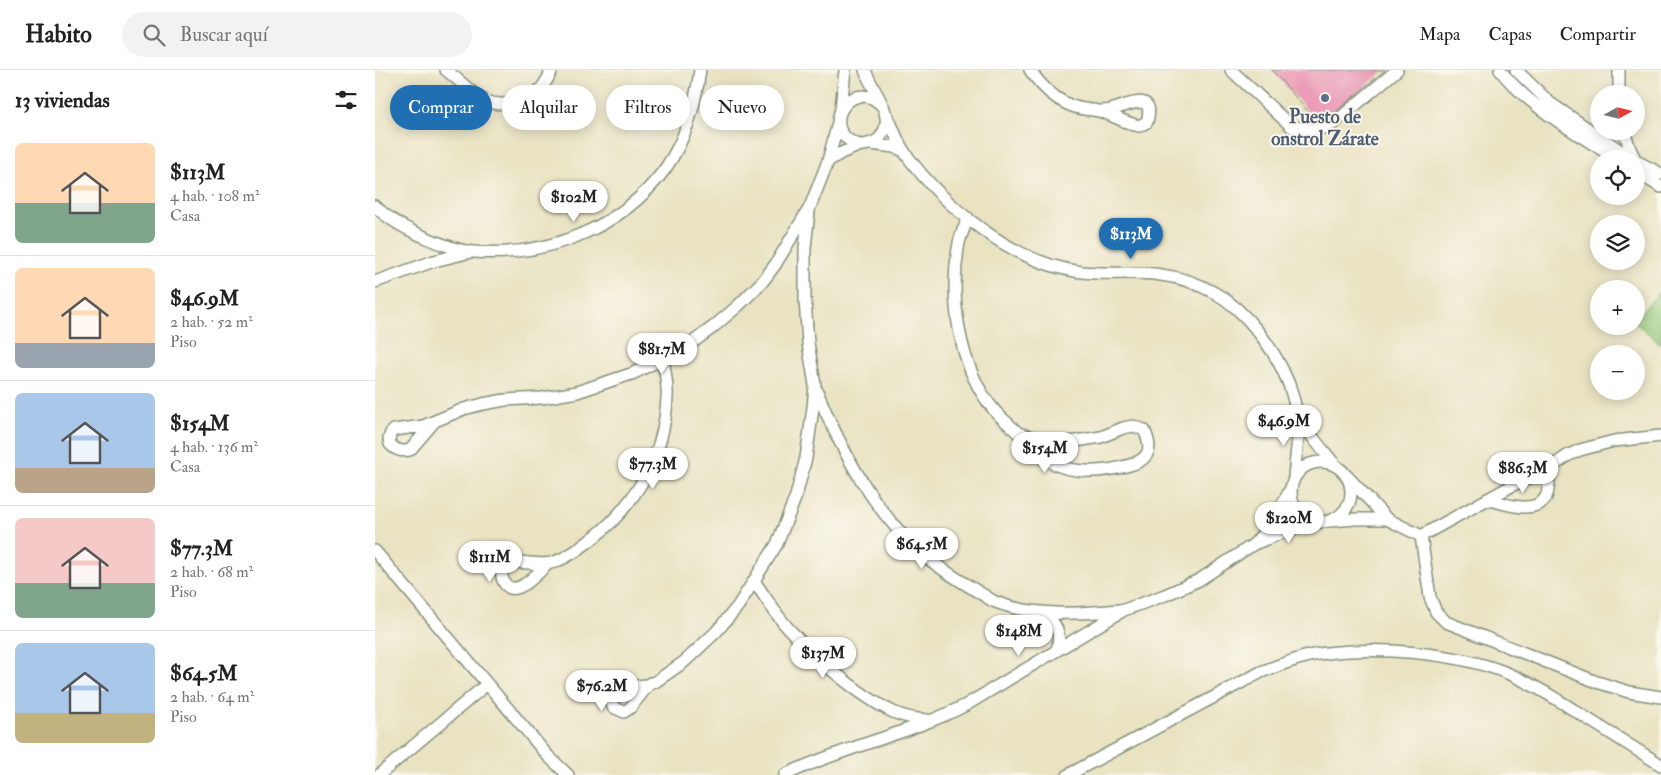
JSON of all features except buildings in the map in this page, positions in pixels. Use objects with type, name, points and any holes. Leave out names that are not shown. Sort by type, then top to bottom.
[{"type":"street","points":[[446,70],[485,100],[504,104],[525,100],[535,95],[544,86],[552,70]]},
{"type":"street","points":[[375,282],[434,261],[473,252],[530,250],[550,246],[596,228],[619,214],[652,184],[665,169],[678,147],[693,112],[700,70]]},
{"type":"street","points":[[435,421],[483,404],[505,400],[542,398],[577,392],[634,373],[696,340],[738,306],[763,281],[810,207],[828,161],[840,114],[845,70]]},
{"type":"street","points":[[865,70],[904,151],[927,180],[968,218],[1005,245],[1043,262],[1070,270],[1162,275],[1197,284],[1215,292],[1228,301],[1243,315],[1273,354],[1288,382],[1299,417],[1336,466],[1387,519],[1421,536]]},
{"type":"street","points":[[1030,70],[1046,90],[1065,102],[1075,107],[1101,112]]},
{"type":"street","points":[[1231,70],[1292,127],[1318,130],[1333,124],[1397,70]]},
{"type":"street","points":[[1500,70],[1542,110],[1602,150]]},
{"type":"street","points":[[1516,70],[1550,103],[1620,150]]},
{"type":"street","points":[[1619,70],[1619,85]]},
{"type":"street","points":[[828,161],[841,153],[865,144],[876,141],[881,136],[887,123],[886,112],[873,98],[859,96],[846,103],[840,114],[843,133],[854,143],[865,144],[894,147],[904,151]]},
{"type":"street","points":[[1645,165],[1661,174]]},
{"type":"street","points":[[1645,177],[1647,180],[1661,187]]},
{"type":"street","points":[[375,206],[409,231],[473,252]]},
{"type":"street","points":[[810,207],[805,248],[805,300],[808,343],[815,385],[830,421],[847,453],[869,491],[900,532],[927,557],[993,601],[1005,606],[1043,612],[1093,613],[1124,610]]},
{"type":"street","points":[[968,218],[960,241],[955,279],[958,321],[969,365],[981,392],[993,409],[1045,459],[1063,468],[1091,472],[1137,463],[1146,455],[1149,442],[1144,430],[1133,426],[1123,428],[1101,438],[1063,443],[1052,443],[1018,433]]},
{"type":"street","points":[[434,261],[435,241]]},
{"type":"street","points":[[788,244],[805,248]]},
{"type":"street","points":[[548,564],[567,556],[600,533],[633,498],[646,476],[656,453],[663,425],[667,397],[663,359]]},
{"type":"street","points":[[651,683],[684,662],[716,632],[738,606],[777,544],[796,496],[806,458],[815,385]]},
{"type":"street","points":[[1299,417],[1292,484],[1292,498],[1295,507],[1309,520],[1322,522],[1336,518],[1343,512],[1351,495],[1347,476]]},
{"type":"street","points":[[811,423],[822,420],[830,421]]},
{"type":"street","points":[[1421,536],[1515,484],[1549,469],[1567,456],[1586,448],[1614,441],[1661,436]]},
{"type":"street","points":[[1254,544],[1271,523],[1299,472],[1313,463],[1329,463],[1336,466]]},
{"type":"street","points":[[1487,499],[1519,508],[1540,503],[1546,497],[1549,486],[1549,469]]},
{"type":"street","points":[[785,775],[848,750],[944,716],[966,705],[1124,610],[1199,580],[1254,544],[1299,526],[1355,519],[1387,519]]},
{"type":"street","points":[[1421,536],[1430,597],[1437,612],[1446,622],[1597,682],[1629,692],[1661,697]]},
{"type":"street","points":[[375,551],[549,756],[568,775]]},
{"type":"street","points":[[754,581],[787,627],[824,664],[861,692],[893,712],[909,718],[929,721]]},
{"type":"street","points":[[1043,612],[1058,629],[1059,642],[1057,650]]},
{"type":"street","points":[[1067,775],[1261,672],[1317,654],[1352,651],[1453,657],[1501,671],[1539,688],[1661,764]]},
{"type":"street","points":[[379,775],[487,684]]},
{"type":"street","points":[[892,734],[893,712]]},
{"type":"green space","points":[[1661,290],[1661,344],[1645,331],[1645,309]]},
{"type":"place","name":"Puesto de onstrol Zárate","points":[[1325,98]]}]
